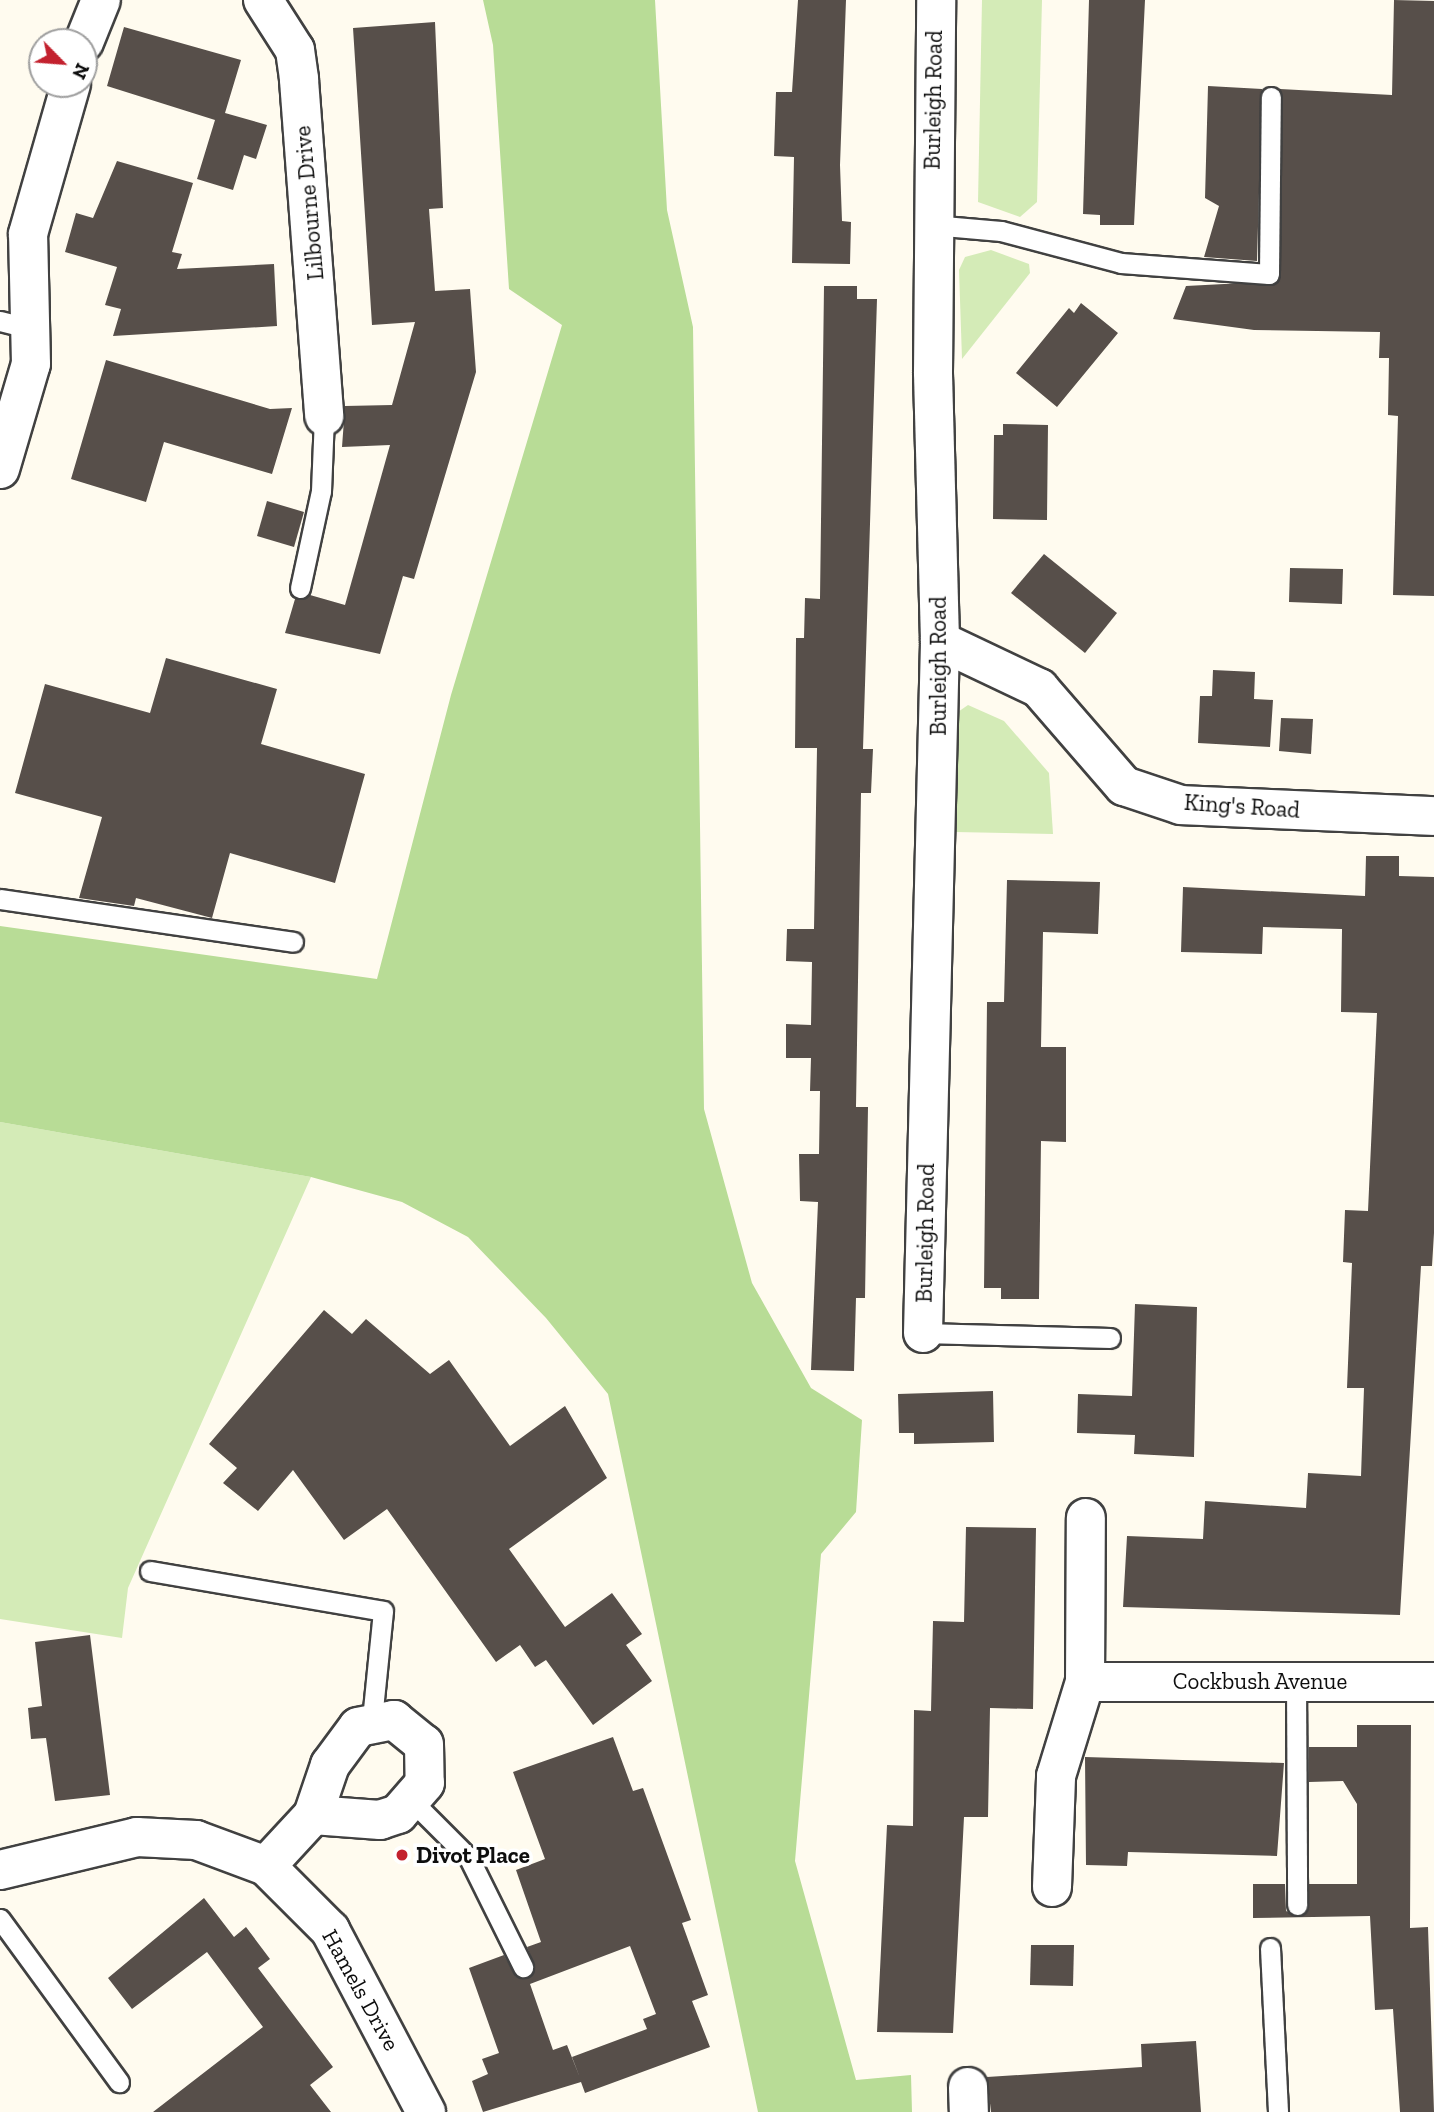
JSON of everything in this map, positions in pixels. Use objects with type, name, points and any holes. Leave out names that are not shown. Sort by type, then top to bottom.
[{"type":"street","points":[[90,28],[101,0]]},
{"type":"street","name":"Lilbourne Drive","points":[[263,0],[295,50],[324,416]]},
{"type":"street","name":"Burleigh Road","points":[[923,1333],[940,641],[932,225],[936,0]]},
{"type":"street","points":[[0,469],[31,364],[16,325],[28,234],[67,98]]},
{"type":"street","name":"King's Road","points":[[940,641],[1039,688],[1124,786],[1181,805],[1434,816]]},
{"type":"street","points":[[1052,1887],[1056,1776],[1085,1682],[1086,1518]]},
{"type":"street","name":"Cockbush Avenue","points":[[1085,1682],[1434,1682]]},
{"type":"street","points":[[266,1866],[313,1815],[344,1741],[372,1719],[394,1720],[424,1744],[428,1769],[413,1802],[380,1820],[313,1815]]},
{"type":"street","name":"Hamels Drive","points":[[0,1870],[137,1837],[196,1840],[266,1866],[330,1930],[415,2107]]},
{"type":"lane","points":[[932,225],[1001,231],[1121,263],[1269,274],[1271,97]]},
{"type":"lane","points":[[300,588],[321,491],[324,416]]},
{"type":"lane","points":[[0,899],[293,942]]},
{"type":"lane","points":[[923,1333],[1110,1338]]},
{"type":"lane","points":[[150,1571],[383,1611],[372,1719]]},
{"type":"lane","points":[[1296,1681],[1297,1905]]},
{"type":"lane","points":[[413,1802],[469,1858],[523,1967]]},
{"type":"lane","points":[[0,1919],[119,2082]]},
{"type":"lane","points":[[1269,1948],[1278,2112]]},
{"type":"green space","points":[[483,0],[655,0],[667,210],[693,327],[704,1109],[752,1283],[811,1388],[862,1420],[856,1512],[821,1554],[795,1861],[856,2080],[911,2075],[912,2112],[758,2112],[608,1394],[546,1318],[468,1237],[402,1202],[311,1177],[0,1122],[0,926],[377,979],[451,695],[562,325],[509,289],[493,45]]},
{"type":"green space","points":[[982,0],[1042,0],[1037,202],[1020,217],[978,202]]},
{"type":"green space","points":[[991,250],[1029,264],[1030,273],[962,359],[959,270],[965,257]]},
{"type":"green space","points":[[968,705],[1004,721],[1049,773],[1053,834],[955,832],[955,714]]},
{"type":"green space","points":[[0,1122],[311,1177],[128,1588],[122,1638],[0,1619]]},
{"type":"building","points":[[798,0],[846,0],[840,165],[842,221],[851,222],[850,264],[792,263],[794,157],[774,156],[776,92],[792,92]]},
{"type":"building","points":[[1089,0],[1145,0],[1134,225],[1100,225],[1100,215],[1083,214]]},
{"type":"building","points":[[1394,0],[1434,1],[1434,596],[1393,595],[1398,416],[1388,415],[1389,358],[1379,358],[1380,332],[1254,330],[1173,319],[1186,286],[1279,281],[1280,89],[1392,95]]},
{"type":"building","points":[[435,22],[443,208],[429,209],[435,291],[470,289],[476,372],[414,579],[403,576],[380,654],[285,633],[295,599],[310,595],[345,605],[390,445],[342,447],[345,406],[392,405],[415,322],[372,325],[353,28]]},
{"type":"building","points":[[124,27],[241,60],[225,113],[267,125],[256,159],[244,155],[233,190],[197,179],[215,120],[107,86]]},
{"type":"building","points":[[1208,86],[1262,89],[1257,261],[1204,257],[1219,206],[1205,198]]},
{"type":"building","points":[[117,161],[193,183],[172,252],[182,254],[177,269],[274,264],[277,326],[113,336],[121,309],[105,305],[117,267],[65,252],[76,213],[93,218]]},
{"type":"building","points":[[824,286],[857,286],[857,299],[877,299],[863,749],[873,749],[871,793],[861,793],[856,1107],[868,1107],[865,1298],[856,1298],[854,1371],[811,1370],[818,1202],[800,1201],[799,1154],[819,1154],[820,1091],[810,1091],[811,1058],[786,1058],[786,1024],[811,1025],[812,962],[786,961],[787,929],[814,929],[817,748],[795,748],[796,638],[804,638],[805,598],[820,599]]},
{"type":"building","points":[[1081,303],[1118,333],[1057,407],[1016,373],[1069,308],[1074,313]]},
{"type":"building","points":[[106,360],[270,409],[292,408],[272,474],[164,442],[146,502],[71,479]]},
{"type":"building","points":[[1003,424],[1048,425],[1047,520],[993,519],[994,435],[1003,435]]},
{"type":"building","points":[[267,501],[304,512],[294,547],[257,536]]},
{"type":"building","points":[[1044,554],[1117,613],[1085,653],[1011,593]]},
{"type":"building","points":[[1290,568],[1343,569],[1342,604],[1289,602]]},
{"type":"building","points":[[166,658],[277,689],[261,744],[365,774],[335,883],[230,853],[212,918],[136,898],[134,906],[79,898],[102,817],[15,793],[45,684],[150,713]]},
{"type":"building","points":[[1213,670],[1255,672],[1254,699],[1273,700],[1270,747],[1198,743],[1200,696],[1212,696]]},
{"type":"building","points":[[1281,718],[1313,719],[1311,754],[1279,751]]},
{"type":"building","points":[[1366,856],[1399,856],[1399,876],[1434,877],[1434,1233],[1432,1266],[1421,1266],[1400,1615],[1123,1607],[1127,1536],[1203,1539],[1205,1501],[1306,1508],[1308,1473],[1361,1476],[1364,1388],[1347,1388],[1352,1263],[1343,1262],[1345,1210],[1368,1211],[1377,1013],[1341,1012],[1342,929],[1263,927],[1262,954],[1181,952],[1183,887],[1365,896]]},
{"type":"building","points":[[1007,880],[1100,882],[1098,934],[1043,932],[1041,1047],[1066,1047],[1066,1142],[1041,1141],[1039,1299],[1001,1299],[1001,1288],[984,1288],[987,1002],[1004,1002]]},
{"type":"building","points":[[1135,1304],[1197,1307],[1194,1457],[1134,1454],[1135,1435],[1077,1433],[1078,1394],[1132,1396]]},
{"type":"building","points":[[324,1310],[352,1334],[366,1319],[430,1374],[449,1360],[510,1446],[565,1406],[607,1478],[509,1549],[565,1627],[612,1593],[642,1634],[626,1645],[652,1681],[593,1725],[546,1660],[535,1667],[520,1645],[496,1662],[387,1509],[344,1540],[293,1470],[258,1511],[223,1483],[237,1468],[209,1444]]},
{"type":"building","points":[[993,1391],[994,1442],[914,1444],[914,1433],[899,1433],[898,1394]]},
{"type":"building","points":[[966,1527],[1036,1528],[1033,1709],[990,1708],[988,1817],[964,1817],[953,2033],[877,2032],[887,1825],[913,1826],[914,1710],[931,1711],[933,1621],[964,1622]]},
{"type":"building","points":[[90,1635],[110,1795],[55,1801],[46,1738],[31,1739],[28,1708],[42,1706],[35,1642]]},
{"type":"building","points":[[1357,1725],[1411,1725],[1410,1928],[1428,1927],[1434,2112],[1400,2112],[1393,2009],[1375,2010],[1370,1916],[1253,1918],[1253,1884],[1285,1884],[1286,1911],[1298,1917],[1308,1910],[1309,1884],[1357,1884],[1357,1804],[1343,1781],[1309,1782],[1309,1747],[1357,1747]]},
{"type":"building","points":[[613,1737],[633,1791],[643,1788],[691,1920],[682,1923],[708,1995],[692,2001],[710,2047],[585,2093],[581,2082],[483,2112],[472,2081],[488,2074],[482,2059],[499,2053],[469,1968],[504,1955],[516,1977],[528,1978],[535,1967],[527,1947],[541,1942],[516,1870],[545,1859],[513,1772]],"holes":[[[630,1946],[656,2014],[643,2019],[647,2029],[572,2057],[580,2078],[567,2045],[553,2050],[530,1984]]]},
{"type":"building","points":[[1085,1757],[1284,1763],[1277,1856],[1128,1852],[1127,1866],[1086,1865]]},
{"type":"building","points":[[204,1898],[234,1937],[246,1927],[270,1959],[258,1968],[333,2067],[310,2085],[331,2112],[153,2112],[263,2027],[207,1952],[132,2009],[108,1978]]},
{"type":"building","points":[[1031,1945],[1074,1945],[1073,1986],[1030,1985]]},
{"type":"building","points":[[1196,2041],[1201,2112],[991,2112],[987,2077],[1142,2067],[1141,2044]]},
{"type":"place","name":"Divot Place","points":[[402,1855]]}]
